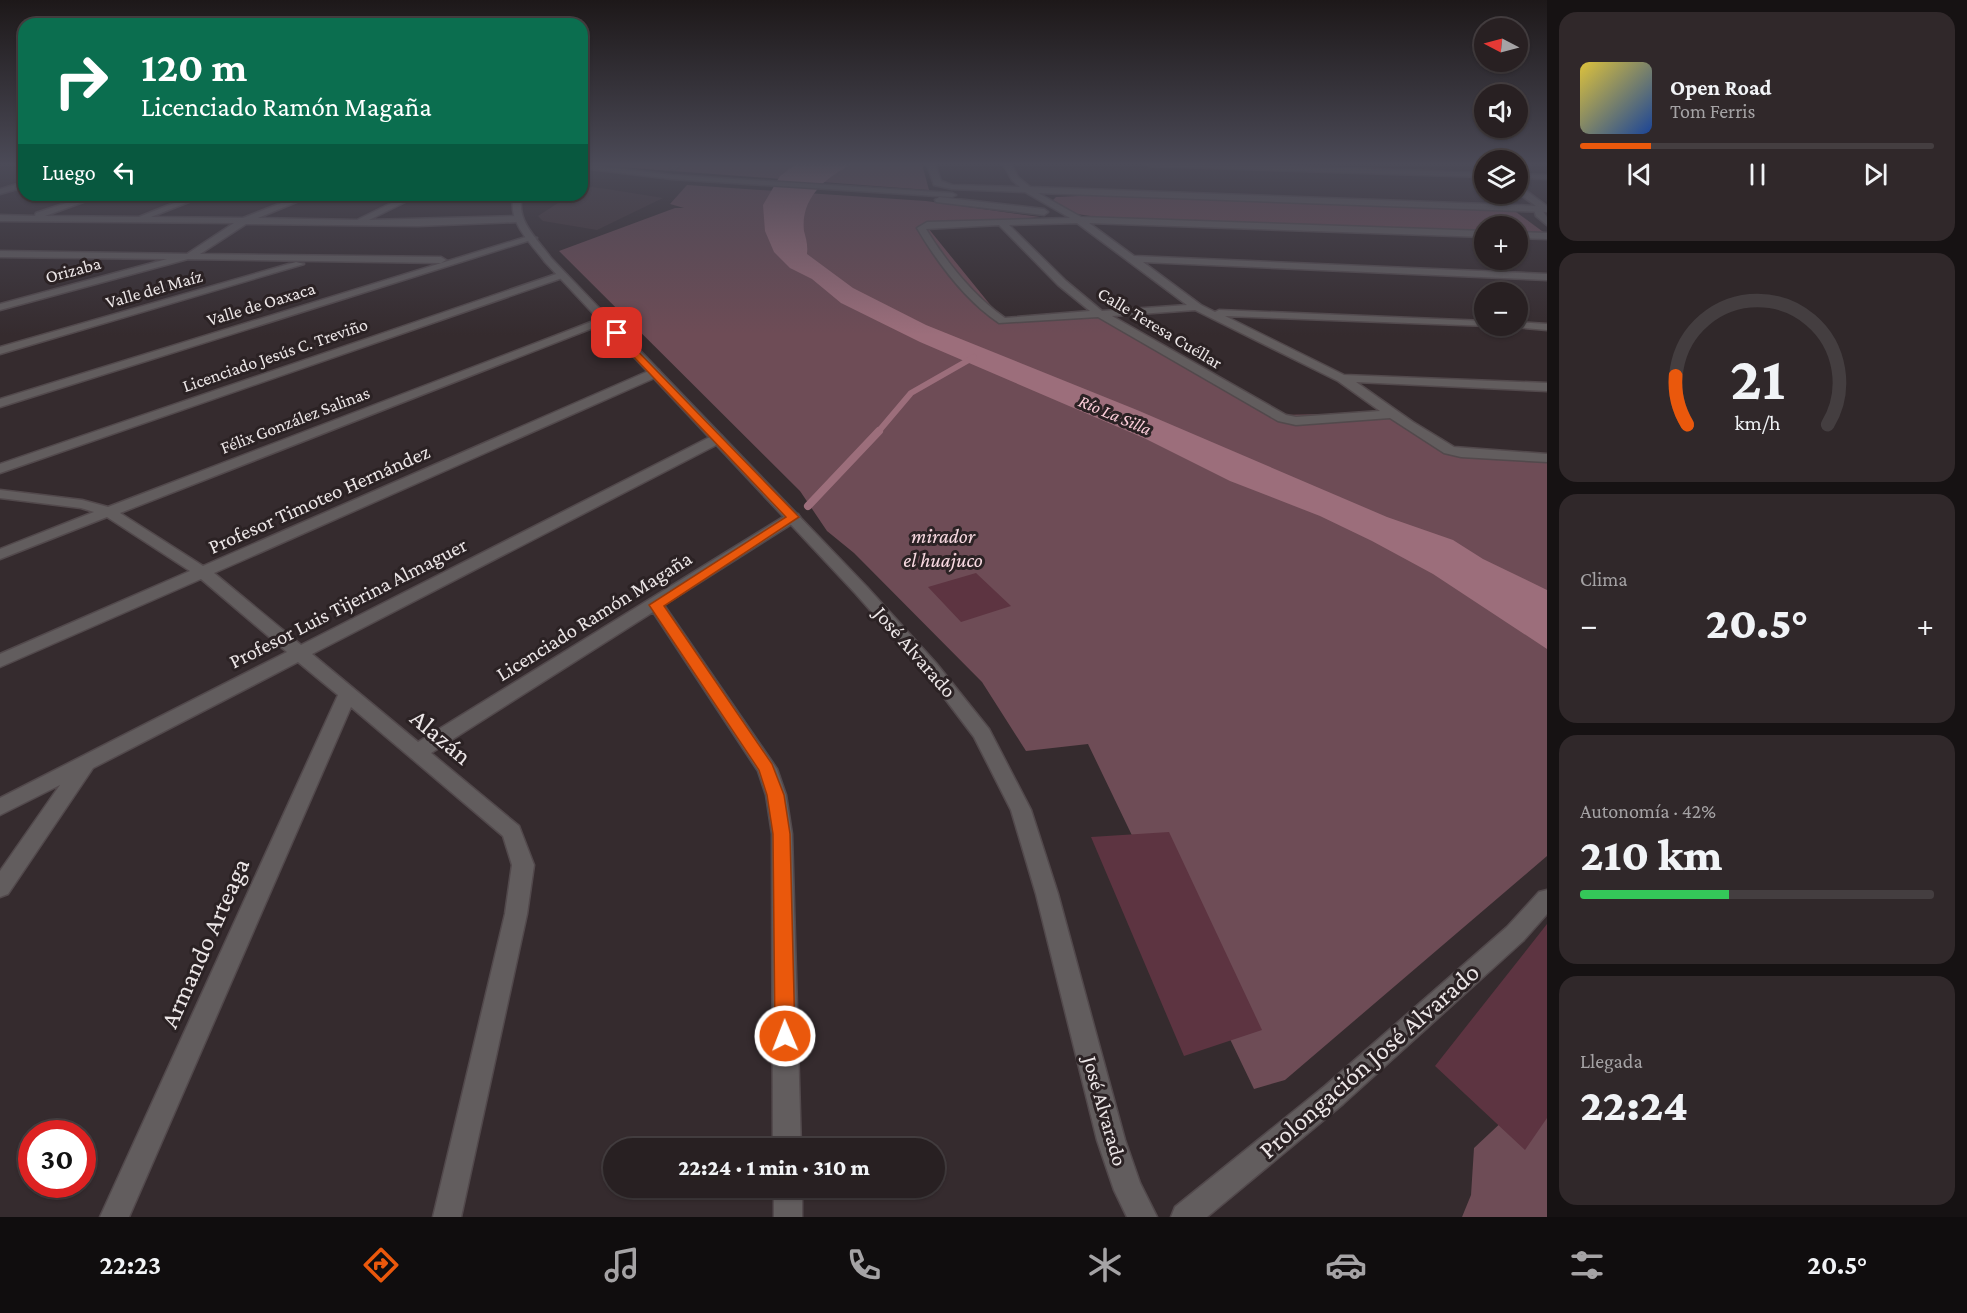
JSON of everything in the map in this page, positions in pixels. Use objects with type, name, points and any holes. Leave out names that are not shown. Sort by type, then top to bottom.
[{"type":"street","points":[[221,221],[475,223],[499,221]]},
{"type":"street","points":[[190,256],[244,221]]},
{"type":"street","name":"José Alvarado","points":[[520,221],[548,260],[861,590],[958,701],[982,734],[1021,810],[1047,894],[1128,1204],[1143,1217]]},
{"type":"street","points":[[1019,221],[922,226],[922,230],[981,302],[1003,321],[1197,307]]},
{"type":"street","points":[[1080,221],[1130,260],[1197,307],[1342,378],[1391,414],[1456,452],[1547,458]]},
{"type":"street","points":[[1166,221],[1474,234]]},
{"type":"street","name":"Calle Teresa Cuéllar","points":[[1001,222],[1062,282],[1100,314],[1289,421],[1391,414]]},
{"type":"street","points":[[1528,235],[1547,236]]},
{"type":"street","name":"Valle de Oaxaca","points":[[0,403],[532,238]]},
{"type":"street","points":[[0,254],[457,260]]},
{"type":"street","name":"Orizaba","points":[[0,307],[190,256]]},
{"type":"street","name":"Valle del Maíz","points":[[0,351],[318,258]]},
{"type":"street","points":[[1130,260],[1547,276]]},
{"type":"street","name":"Licenciado Jesús C. Treviño","points":[[0,469],[562,275]]},
{"type":"street","points":[[0,295],[42,296]]},
{"type":"street","points":[[1212,313],[1474,324]]},
{"type":"street","name":"Félix González Salinas","points":[[0,554],[604,320]]},
{"type":"street","points":[[1528,326],[1547,327]]},
{"type":"street","name":"Profesor Timoteo Hernández","points":[[0,661],[655,373]]},
{"type":"street","points":[[1342,378],[1547,387]]},
{"type":"street","name":"Profesor Luis Tijerina Almaguer","points":[[0,807],[717,439]]},
{"type":"street","name":"Alazán","points":[[0,494],[82,504],[109,512],[204,573],[512,832],[523,865],[516,914],[447,1217]]},
{"type":"street","name":"Licenciado Ramón Magaña","points":[[417,752],[656,605],[793,517]]},
{"type":"street","points":[[656,605],[766,768],[776,795],[782,834],[787,1138]]},
{"type":"street","name":"Armando Arteaga","points":[[114,1217],[348,693]]},
{"type":"street","points":[[0,888],[86,763]]},
{"type":"street","name":"Prolongación José Alvarado","points":[[1185,1217],[1334,1095],[1515,934],[1547,899]]},
{"type":"street","points":[[788,1198],[788,1217]]},
{"type":"shaded area","points":[[543,221],[616,221],[597,230]]},
{"type":"green space","name":"mirador el huajuco","points":[[640,221],[1001,221],[928,228],[1001,318],[1100,314],[1278,415],[1384,413],[1456,451],[1547,457],[1547,856],[1285,1080],[1254,1089],[1088,744],[1026,751],[982,682],[854,553],[827,531],[800,491],[559,251]]},
{"type":"green space","points":[[1195,221],[1474,221],[1474,232]]},
{"type":"green space","points":[[1528,221],[1528,221],[1546,234],[1528,233]]},
{"type":"green space","points":[[1547,1065],[1547,1217],[1462,1217],[1471,1195],[1474,1148],[1540,1086]]},
{"type":"water","name":"Río La Silla","points":[[764,221],[804,221],[807,254],[853,288],[926,325],[1137,410],[1387,517],[1453,540],[1483,559],[1547,590],[1547,649],[1433,574],[1372,541],[1320,516],[1230,481],[1146,439],[920,342],[841,303],[812,279],[790,268],[774,252],[765,231]]},
{"type":"building","points":[[976,573],[1011,606],[961,622],[928,587]]},
{"type":"building","points":[[1169,832],[1262,1030],[1184,1056],[1091,837]]},
{"type":"building","points":[[1547,924],[1547,1118],[1525,1150],[1435,1066]]},
{"type":"waterway","points":[[878,432],[911,393],[974,357]]},
{"type":"waterway","points":[[808,506],[879,431]]},
{"type":"route","points":[[617,333],[793,517],[656,605],[766,768],[776,795],[782,834],[785,1036]]}]
